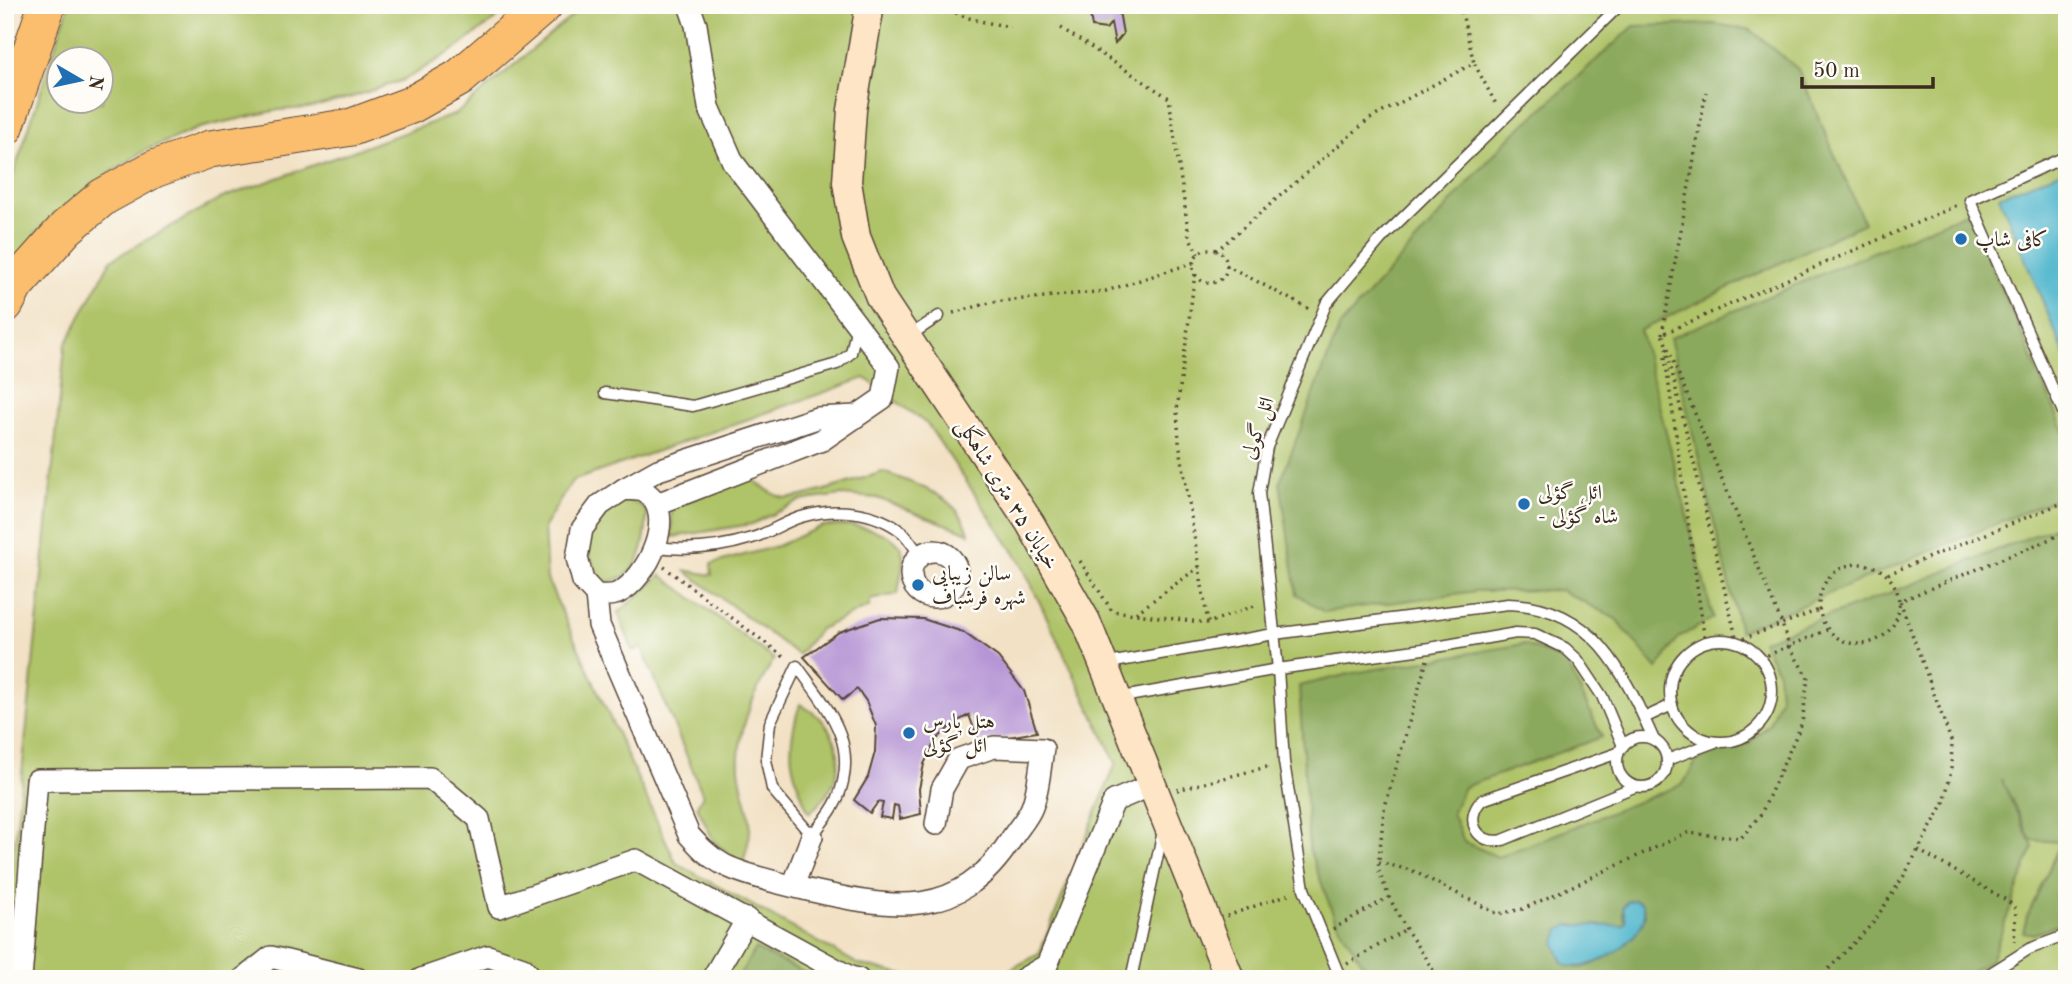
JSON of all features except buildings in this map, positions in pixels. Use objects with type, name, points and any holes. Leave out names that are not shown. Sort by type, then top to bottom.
[{"type":"highway","points":[[5,127],[47,5]]},
{"type":"highway","points":[[5,303],[15,285],[66,228],[103,197],[154,169],[209,149],[352,127],[411,105],[459,78],[544,5]]},
{"type":"street","points":[[657,504],[822,440],[883,398],[889,367],[733,162],[709,107],[695,12],[677,5]]},
{"type":"street","name":"خیابان ۳۵ متری شاهگلی","points":[[870,5],[852,110],[847,182],[856,237],[880,297],[1030,523],[1086,621],[1230,979]]},
{"type":"street","points":[[859,416],[817,418],[658,470],[600,505],[582,529],[577,558],[583,581],[596,595],[599,625],[689,835],[723,865],[793,886],[893,906],[928,902],[962,891],[999,859],[1032,807],[1043,749],[994,747],[959,759],[942,789],[936,824]]},
{"type":"street","points":[[596,595],[618,594],[641,573],[654,552],[660,524],[657,504],[644,491],[624,489]]},
{"type":"street","points":[[21,979],[37,780],[429,778],[479,819],[499,907],[636,860],[858,979]]},
{"type":"street","points":[[1023,979],[1047,965],[1114,801],[1158,800]]},
{"type":"street","points":[[793,886],[812,836]]},
{"type":"street","points":[[712,979],[747,919]]},
{"type":"street","points":[[421,979],[488,956],[523,968],[533,979]]},
{"type":"street","points":[[243,979],[271,957],[358,979]]},
{"type":"lane","name":"ائل گولی","points":[[1340,974],[1304,889],[1284,762],[1278,668],[1259,493],[1267,447],[1326,304],[1381,239],[1620,5]]},
{"type":"lane","points":[[2067,156],[1970,200],[2067,421]]},
{"type":"lane","points":[[907,338],[939,316]]},
{"type":"lane","points":[[605,393],[693,406],[836,364],[851,353],[857,326]]},
{"type":"lane","points":[[654,552],[715,547],[753,538],[800,517],[832,510],[869,515],[902,533],[920,554]]},
{"type":"lane","points":[[1102,665],[1274,634],[1508,604],[1541,607],[1576,623],[1592,635],[1616,663],[1654,740]]},
{"type":"lane","points":[[1117,698],[1278,668],[1430,648],[1516,633],[1535,634],[1565,648],[1578,660],[1602,696],[1620,749],[1616,761],[1621,778],[1634,787],[1643,788],[1658,782],[1667,769],[1667,760],[1661,745],[1654,740],[1637,737],[1620,749],[1482,800],[1473,812],[1473,826],[1477,833],[1489,841],[1503,840],[1634,787]]},
{"type":"lane","points":[[1667,760],[1715,742],[1732,741],[1749,735],[1762,723],[1770,708],[1773,691],[1770,673],[1761,658],[1737,641],[1721,639],[1705,642],[1691,649],[1680,660],[1673,674],[1670,690],[1678,719],[1688,730],[1715,742]]},
{"type":"lane","points":[[797,666],[829,710],[845,746],[846,775],[836,802],[812,836],[772,789],[766,760],[771,723],[797,666]]},
{"type":"lane","points":[[1644,718],[1672,705]]},
{"type":"lane","points":[[1131,979],[1158,800]]},
{"type":"lane","points":[[1981,979],[2029,949],[2067,935]]},
{"type":"path","points":[[944,5],[970,19],[1010,27]]},
{"type":"path","points":[[1460,5],[1474,63],[1503,118]]},
{"type":"path","points":[[1061,28],[1169,99],[1189,236],[1198,254]]},
{"type":"path","points":[[1216,251],[1368,120],[1474,63]]},
{"type":"path","points":[[1705,642],[1662,334],[1706,92]]},
{"type":"path","points":[[1696,318],[1970,200]]},
{"type":"path","points":[[1195,274],[1203,282],[1214,282],[1224,276],[1226,265],[1222,255],[1208,249],[1198,254],[1193,263],[1195,274],[1177,410],[1179,441],[1208,623]]},
{"type":"path","points":[[939,316],[993,302],[1107,291],[1193,263]]},
{"type":"path","points":[[1226,265],[1322,315]]},
{"type":"path","points":[[1662,334],[1737,641],[1819,610]]},
{"type":"path","points":[[1888,574],[2067,501]]},
{"type":"path","points":[[1900,601],[2067,532]]},
{"type":"path","points":[[654,552],[797,666]]},
{"type":"path","points":[[1075,554],[1112,611],[1208,623],[1270,600]]},
{"type":"path","points":[[1819,979],[1873,923],[1905,874],[1944,803],[1951,771],[1952,743],[1898,591],[1888,574],[1867,564],[1845,565],[1828,579],[1822,588],[1819,610],[1828,630],[1836,637],[1855,644],[1875,641],[1891,629],[1899,611],[1900,601]]},
{"type":"path","points":[[1134,614],[1199,566]]},
{"type":"path","points":[[1761,658],[1828,630]]},
{"type":"path","points":[[1430,648],[1384,810],[1378,869],[1406,929],[1439,979]]},
{"type":"path","points":[[1158,800],[1284,762]]},
{"type":"path","points":[[1918,850],[2008,901],[2016,909],[2013,960]]},
{"type":"path","points":[[1208,923],[1304,889]]},
{"type":"path","points":[[1323,935],[1389,897]]},
{"type":"path","points":[[1340,974],[1406,929]]},
{"type":"green space","points":[[69,5],[514,5],[457,48],[406,79],[309,108],[278,110],[199,128],[146,150],[93,184],[36,233],[5,274],[5,200],[46,75],[46,116],[116,116],[116,46],[56,46]]},
{"type":"green space","name":"ائل گؤلی - شاه گؤلی","points":[[585,5],[2067,5],[2067,979],[992,979],[1039,954],[1116,763],[1020,561],[928,425],[865,378],[572,481],[544,527],[547,579],[676,863],[858,964],[919,979],[5,979],[5,942],[65,346],[111,260],[222,198],[456,114]]},
{"type":"green space","points":[[1714,24],[1751,30],[1798,69],[1864,223],[1640,330],[1713,618],[1678,638],[1657,669],[1616,619],[1561,590],[1476,591],[1324,612],[1297,594],[1280,482],[1340,326],[1505,142],[1634,26]]},
{"type":"green space","points":[[1968,212],[2067,438],[2067,494],[1740,631],[1670,338]]},
{"type":"green space","points":[[883,472],[935,493],[956,510],[969,533],[877,498],[841,495],[800,501],[752,524],[672,537],[671,506],[752,478],[776,495],[794,498]]},
{"type":"green space","points":[[628,500],[640,505],[647,513],[642,548],[632,569],[624,576],[601,581],[588,553],[588,534],[615,504]]},
{"type":"green space","points":[[2067,522],[2067,921],[2034,934],[2023,932],[2027,917],[2061,842],[2031,840],[2001,779],[2033,847],[1991,960],[1959,979],[1372,979],[1335,919],[1309,849],[1299,686],[1354,673],[1524,644],[1566,661],[1602,737],[1464,787],[1452,813],[1464,842],[1498,857],[1683,784],[1696,762],[1716,749],[1749,743],[1769,724],[1780,698],[1778,672],[1762,641]],"holes":[[[1628,901],[1641,903],[1645,913],[1643,921],[1607,955],[1581,968],[1563,963],[1569,925],[1622,926],[1626,922],[1623,907]]]},
{"type":"green space","points":[[851,525],[884,534],[898,544],[903,560],[898,594],[870,600],[870,606],[820,629],[798,655],[684,570],[712,575],[711,564],[777,546],[822,526]]},
{"type":"green space","points":[[661,575],[774,659],[750,706],[740,743],[739,772],[750,826],[743,864],[714,842],[697,806],[703,795],[642,648],[633,651],[618,613]]},
{"type":"green space","points":[[800,704],[822,720],[831,732],[838,758],[834,782],[828,793],[809,813],[797,784],[792,760],[792,734]]},
{"type":"green space","points":[[755,949],[818,979],[737,979]]},
{"type":"water","points":[[2067,169],[2067,360],[1999,196]]},
{"type":"water","points":[[1628,901],[1642,903],[1644,919],[1632,938],[1610,956],[1597,962],[1584,966],[1563,963],[1555,944],[1560,930],[1569,925],[1622,926],[1626,922],[1623,907]]},
{"type":"place","name":"کافی شاپ","points":[[1961,239]]},
{"type":"place","name":"ائل گؤلی - شاه گؤلی","points":[[1524,504]]},
{"type":"place","name":"سالن زیبایی شهره فرشباف","points":[[918,585]]},
{"type":"place","name":"هتل پارس ائل گؤلی","points":[[909,733]]}]
